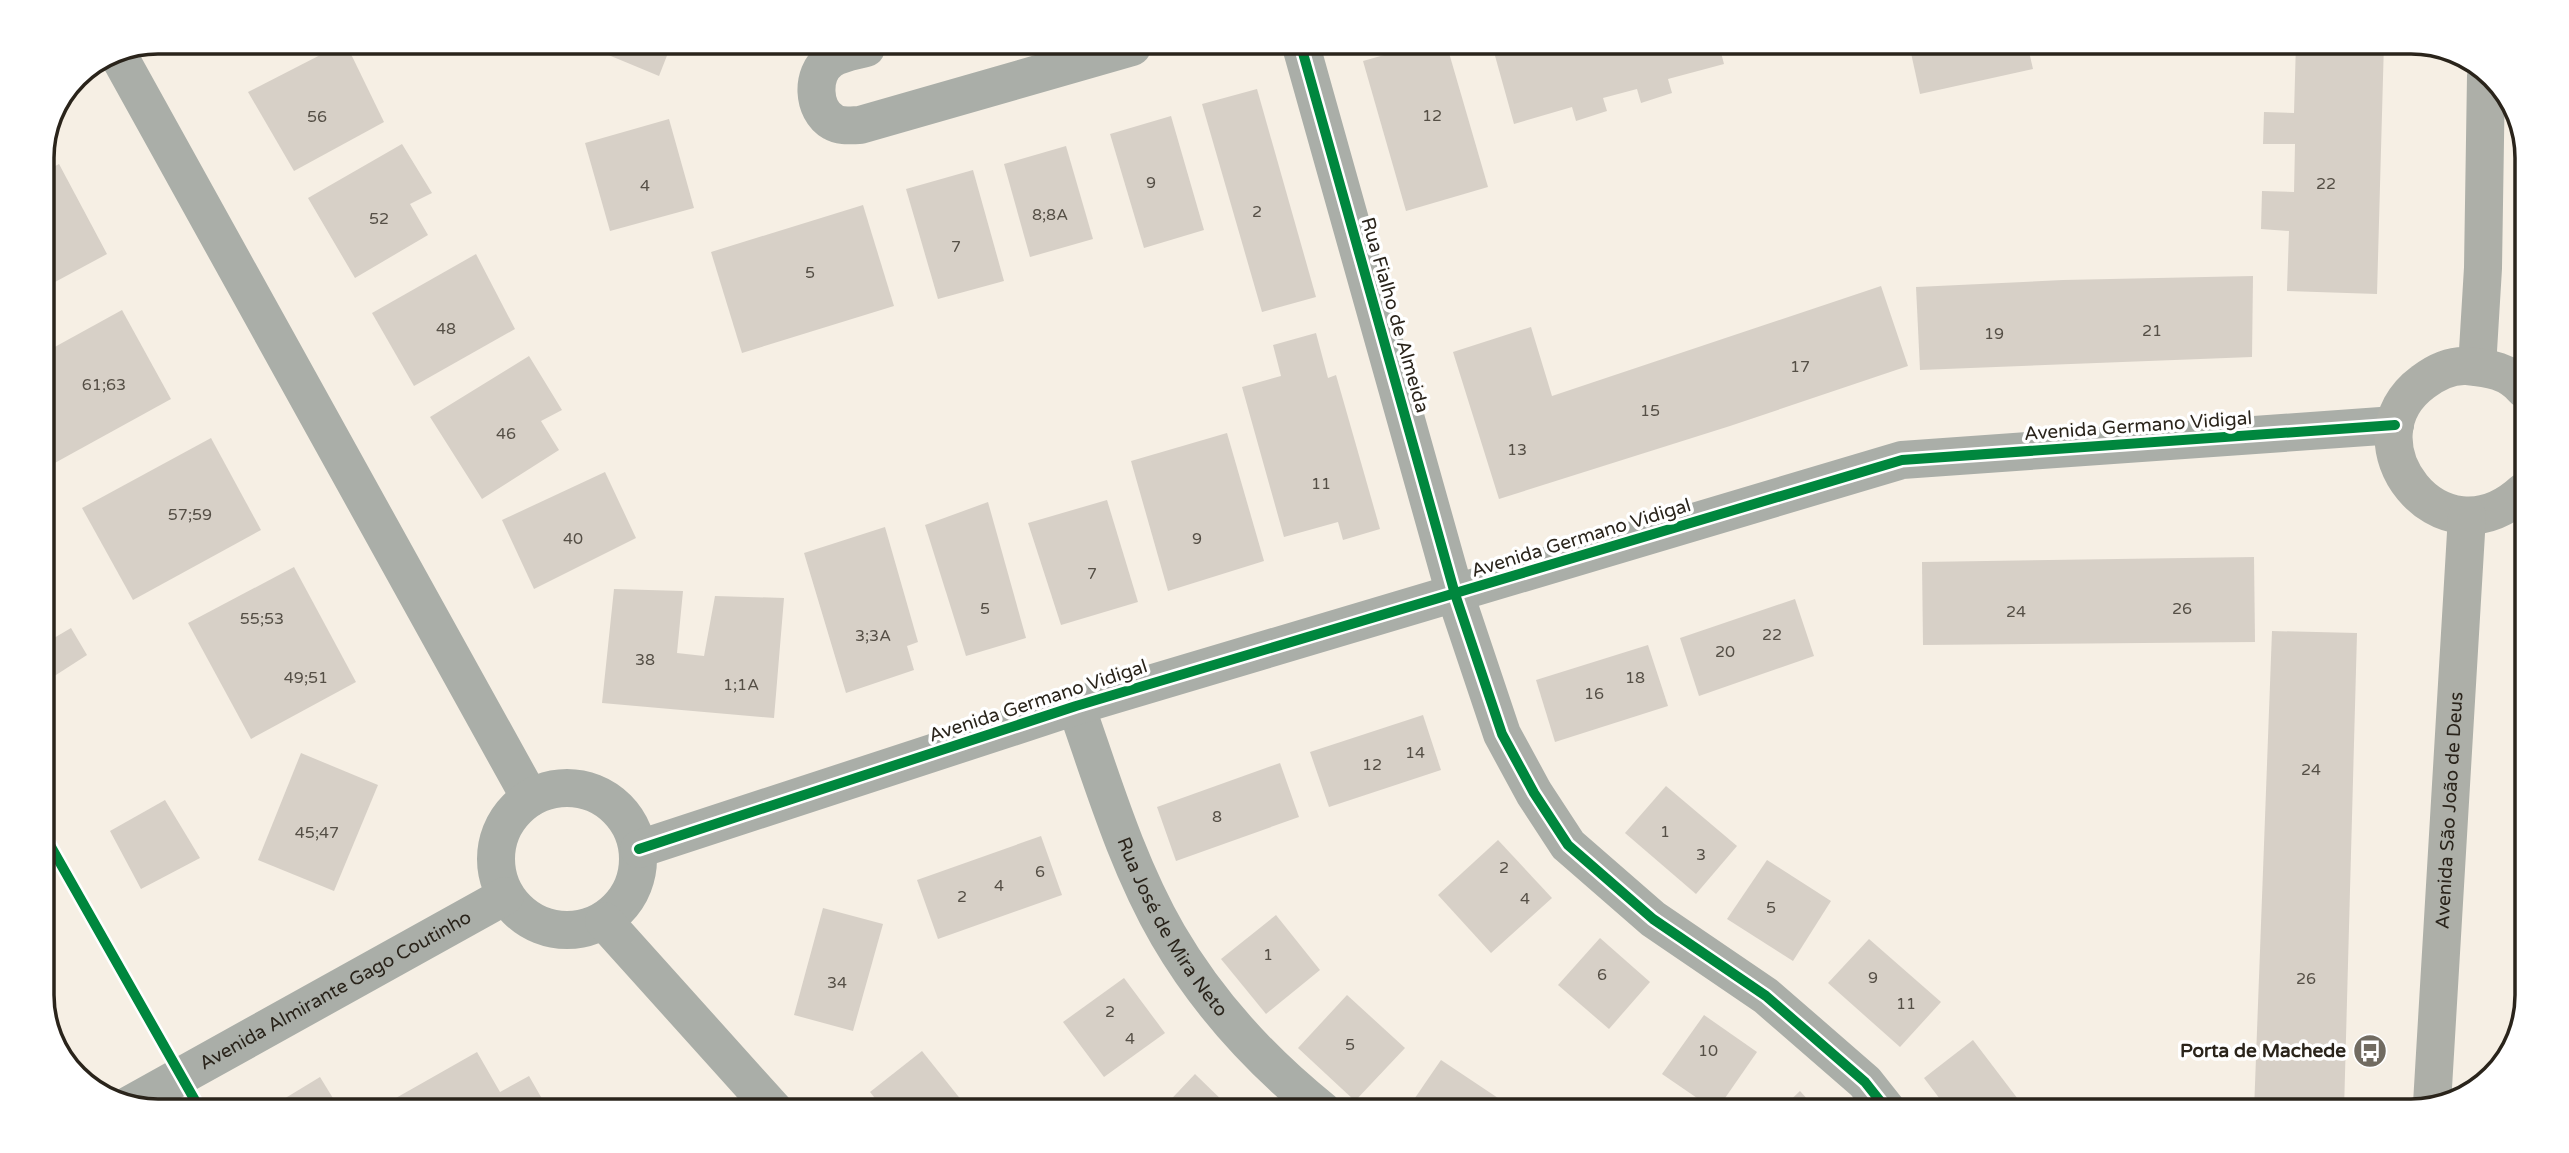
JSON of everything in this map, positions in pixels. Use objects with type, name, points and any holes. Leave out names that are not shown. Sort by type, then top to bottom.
[{"type":"main road","points":[[2477,367],[2483,268],[2486,87]]},
{"type":"main road","points":[[2515,382],[2500,371],[2477,367],[2456,366],[2435,373],[2417,386],[2403,404],[2395,425],[2395,451],[2403,477],[2419,497],[2442,510],[2467,516],[2491,513],[2515,500]]},
{"type":"main road","name":"Avenida São João de Deus","points":[[2432,1097],[2467,516]]},
{"type":"street","points":[[848,54],[831,60],[820,70],[817,83],[817,99],[823,113],[833,122],[845,126],[860,125],[1016,63],[1081,54]]},
{"type":"street","name":"Rua Fialho de Almeida","points":[[1303,54],[1455,594],[1502,734],[1534,793],[1568,845],[1653,919],[1766,996],[1865,1082],[1878,1099]]},
{"type":"street","points":[[122,61],[530,797]]},
{"type":"street","name":"Avenida Germano Vidigal","points":[[639,849],[1076,706],[1902,460],[2395,425]]},
{"type":"street","name":"Rua José de Mira Neto","points":[[1076,706],[1129,853],[1168,935],[1223,1016],[1307,1099]]},
{"type":"street","points":[[557,788],[585,790],[610,802],[629,823],[639,849],[637,877],[625,902],[604,921],[578,931],[549,929],[524,917],[505,896],[496,869],[498,841],[510,816],[530,797],[557,788]]},
{"type":"street","name":"Avenida Almirante Gago Coutinho","points":[[143,1097],[505,896]]},
{"type":"street","points":[[604,921],[764,1099]]},
{"type":"building","points":[[322,54],[351,54],[384,122],[294,171],[248,92]]},
{"type":"building","points":[[606,54],[668,54],[659,76]]},
{"type":"building","points":[[1388,54],[1449,54],[1488,187],[1406,211],[1363,61]]},
{"type":"building","points":[[1495,54],[1721,54],[1724,64],[1668,79],[1672,93],[1641,103],[1637,89],[1603,98],[1607,111],[1576,121],[1572,107],[1514,124]]},
{"type":"building","points":[[1911,54],[2030,54],[2033,69],[1920,94]]},
{"type":"building","points":[[2296,54],[2384,54],[2377,294],[2287,291],[2289,231],[2261,229],[2262,191],[2294,192],[2295,144],[2263,144],[2264,112],[2294,113]]},
{"type":"building","points":[[1257,89],[1316,297],[1262,312],[1202,104]]},
{"type":"building","points":[[1171,116],[1204,230],[1144,248],[1110,134]]},
{"type":"building","points":[[669,119],[694,208],[610,231],[585,143]]},
{"type":"building","points":[[402,144],[432,193],[410,204],[428,235],[355,278],[308,198]]},
{"type":"building","points":[[1066,146],[1093,239],[1030,257],[1004,164]]},
{"type":"building","points":[[59,164],[107,254],[54,283],[54,167]]},
{"type":"building","points":[[973,170],[1004,281],[938,299],[906,189]]},
{"type":"building","points":[[863,205],[894,306],[742,353],[711,252]]},
{"type":"building","points":[[476,254],[515,329],[414,386],[372,313]]},
{"type":"building","points":[[2253,276],[2252,357],[1920,370],[1916,287],[2063,280]]},
{"type":"building","points":[[1881,286],[1908,366],[1499,499],[1453,352],[1531,327],[1552,396]]},
{"type":"building","points":[[122,310],[171,399],[54,463],[54,347]]},
{"type":"building","points":[[1316,333],[1328,378],[1336,375],[1380,529],[1343,540],[1338,522],[1284,537],[1242,387],[1281,376],[1273,345]]},
{"type":"building","points":[[529,356],[562,410],[541,421],[559,450],[482,499],[430,417]]},
{"type":"building","points":[[1227,433],[1264,561],[1168,591],[1131,461]]},
{"type":"building","points":[[211,438],[261,530],[133,600],[82,508]]},
{"type":"building","points":[[605,472],[636,538],[534,589],[502,520]]},
{"type":"building","points":[[1107,500],[1138,602],[1061,625],[1028,523]]},
{"type":"building","points":[[988,502],[1026,638],[966,656],[925,525]]},
{"type":"building","points":[[885,527],[918,642],[907,646],[914,670],[846,693],[804,553]]},
{"type":"building","points":[[2254,557],[2255,642],[1923,645],[1922,562]]},
{"type":"building","points":[[294,567],[356,682],[251,739],[188,623]]},
{"type":"building","points":[[614,589],[683,591],[677,653],[704,656],[715,596],[784,598],[774,718],[602,703]]},
{"type":"building","points":[[1795,599],[1814,656],[1699,696],[1680,638]]},
{"type":"building","points":[[71,628],[87,655],[54,676],[54,638]]},
{"type":"building","points":[[2272,631],[2357,633],[2344,1099],[2254,1099]]},
{"type":"building","points":[[1648,645],[1668,706],[1555,742],[1536,680]]},
{"type":"building","points":[[1423,715],[1441,770],[1329,807],[1310,752]]},
{"type":"building","points":[[301,753],[378,785],[334,891],[258,860]]},
{"type":"building","points":[[1280,763],[1299,817],[1176,861],[1157,807]]},
{"type":"building","points":[[1666,786],[1737,846],[1696,894],[1625,833]]},
{"type":"building","points":[[165,800],[200,858],[141,889],[110,831]]},
{"type":"building","points":[[1041,836],[1062,895],[938,939],[917,880]]},
{"type":"building","points":[[1498,840],[1552,898],[1491,953],[1438,895]]},
{"type":"building","points":[[1767,860],[1831,901],[1793,961],[1727,919]]},
{"type":"building","points":[[823,908],[883,924],[853,1031],[794,1015]]},
{"type":"building","points":[[1276,915],[1320,970],[1266,1014],[1221,959]]},
{"type":"building","points":[[1600,938],[1650,982],[1609,1029],[1558,985]]},
{"type":"building","points":[[1869,939],[1941,1002],[1900,1047],[1828,983]]},
{"type":"building","points":[[1124,978],[1165,1033],[1104,1077],[1063,1022]]},
{"type":"building","points":[[1347,995],[1405,1048],[1357,1099],[1353,1099],[1298,1048]]},
{"type":"building","points":[[1704,1015],[1757,1052],[1724,1099],[1698,1099],[1662,1074]]},
{"type":"building","points":[[1973,1040],[2018,1099],[1940,1099],[1924,1078]]},
{"type":"building","points":[[922,1051],[960,1099],[876,1099],[870,1092]]},
{"type":"building","points":[[477,1052],[500,1092],[529,1076],[542,1099],[394,1099]]},
{"type":"building","points":[[1441,1060],[1500,1099],[1414,1099]]},
{"type":"building","points":[[1195,1074],[1221,1099],[1171,1099]]},
{"type":"building","points":[[320,1077],[333,1099],[284,1099]]},
{"type":"building","points":[[1800,1091],[1807,1099],[1792,1099]]},
{"type":"cycle path","points":[[1303,54],[1455,594],[1502,734],[1534,793],[1568,845],[1653,919],[1766,996],[1865,1082],[1878,1099]]},
{"type":"cycle path","points":[[639,849],[1076,706],[1902,460],[2395,425]]},
{"type":"cycle path","points":[[54,852],[194,1099]]},
{"type":"place","name":"Porta de Machede","points":[[2370,1051]]}]
